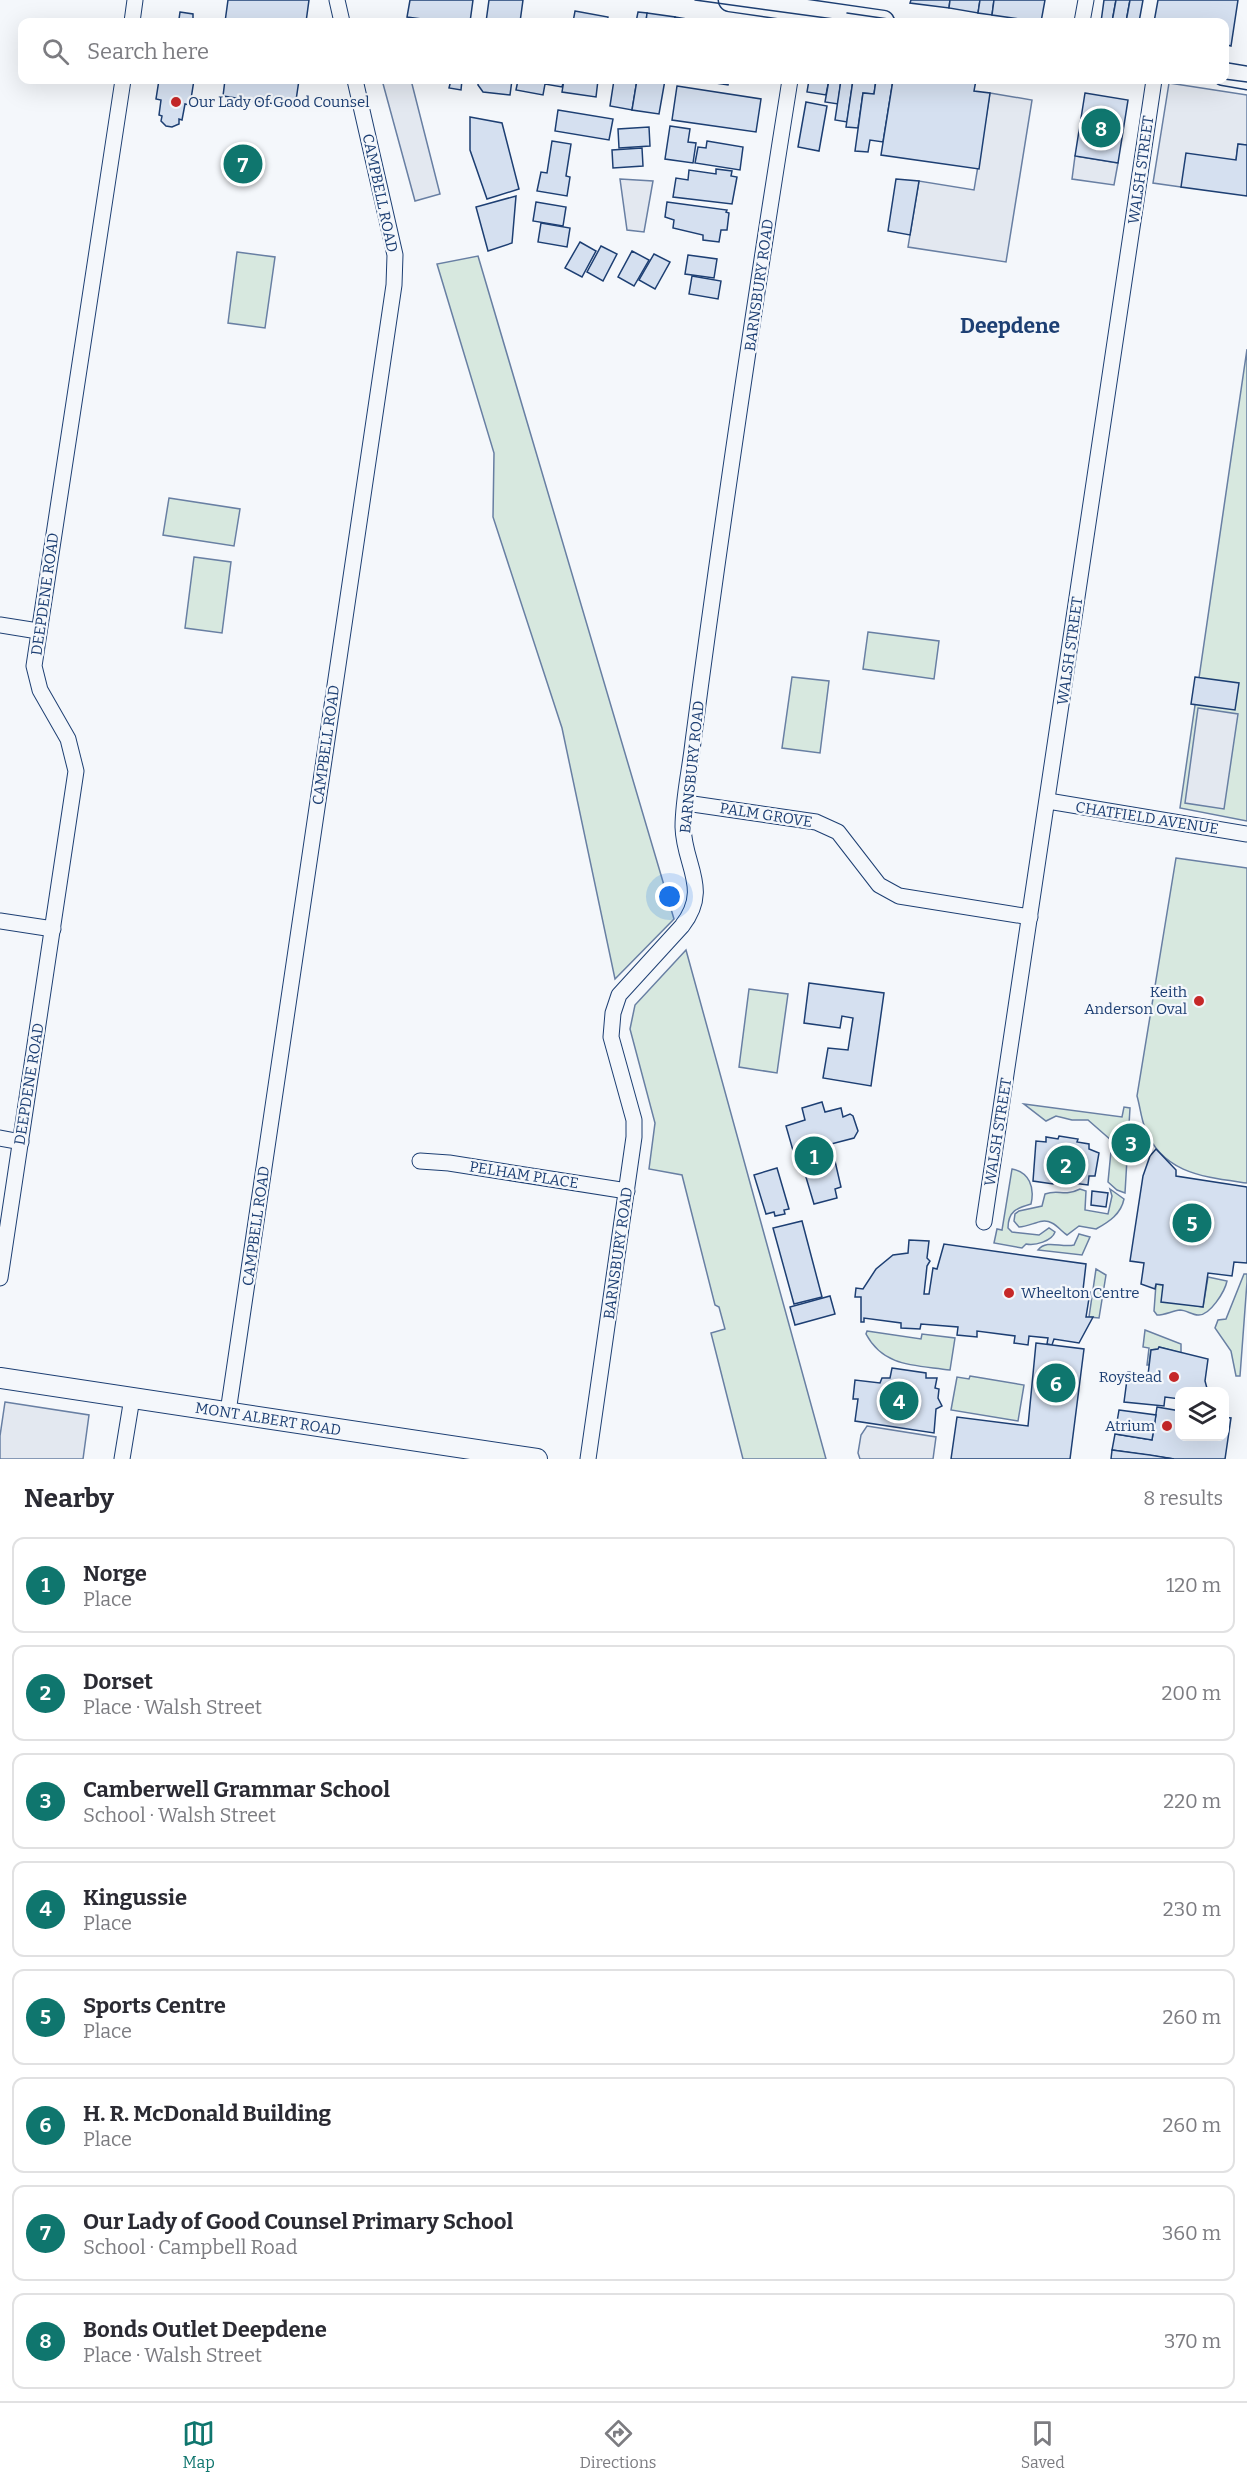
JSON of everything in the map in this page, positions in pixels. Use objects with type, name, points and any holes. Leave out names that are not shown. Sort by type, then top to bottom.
[{"type":"main road","points":[[730,0],[852,18]]},
{"type":"main road","points":[[1229,75],[1247,78]]},
{"type":"main road","name":"MONT ALBERT ROAD","points":[[0,1378],[537,1459]]},
{"type":"street","points":[[133,18],[135,0]]},
{"type":"street","points":[[338,0],[341,18]]},
{"type":"street","points":[[1083,18],[1086,0]]},
{"type":"street","name":"DEEPDENE ROAD","points":[[0,1278],[76,771],[68,740],[40,690],[34,666],[122,84]]},
{"type":"street","name":"CAMPBELL ROAD","points":[[228,1413],[394,285],[395,255],[356,84]]},
{"type":"street","name":"BARNSBURY ROAD","points":[[588,1459],[634,1128],[611,1034],[611,1019],[620,995],[682,926],[694,907],[696,891],[684,837],[686,802],[705,650],[789,84]]},
{"type":"street","name":"WALSH STREET","points":[[984,1222],[1153,84]]},
{"type":"street","points":[[0,625],[38,631]]},
{"type":"street","name":"CHATFIELD AVENUE","points":[[1048,801],[1247,834]]},
{"type":"street","name":"PALM GROVE","points":[[686,802],[816,822],[838,832],[879,885],[900,896],[1030,917]]},
{"type":"street","points":[[0,921],[53,929]]},
{"type":"street","points":[[0,1138],[21,1142]]},
{"type":"street","name":"PELHAM PLACE","points":[[420,1161],[450,1163],[627,1191]]},
{"type":"street","points":[[122,1459],[132,1398]]},
{"type":"shaded area","points":[[383,84],[412,84],[440,194],[415,201]]},
{"type":"shaded area","points":[[1169,84],[1247,95],[1247,145],[1238,144],[1236,160],[1181,187],[1153,183]]},
{"type":"shaded area","points":[[990,93],[1032,100],[1006,262],[908,247],[919,181],[974,190]]},
{"type":"shaded area","points":[[1075,156],[1118,163],[1114,185],[1072,179]]},
{"type":"shaded area","points":[[620,179],[653,181],[644,232],[627,230]]},
{"type":"shaded area","points":[[237,252],[275,257],[265,328],[228,323]]},
{"type":"shaded area","points":[[478,256],[674,919],[615,979],[562,728],[493,517],[494,453],[437,264]]},
{"type":"shaded area","points":[[1247,349],[1247,821],[1180,808]]},
{"type":"shaded area","points":[[169,498],[240,509],[234,546],[163,535]]},
{"type":"shaded area","points":[[194,557],[231,562],[222,633],[185,628]]},
{"type":"shaded area","points":[[868,632],[939,641],[934,679],[863,669]]},
{"type":"shaded area","points":[[792,677],[829,681],[820,753],[782,748]]},
{"type":"shaded area","points":[[1198,708],[1238,714],[1224,809],[1185,803]]},
{"type":"shaded area","name":"Keith Anderson Oval","points":[[1176,858],[1247,868],[1247,1183],[1201,1175],[1174,1164],[1162,1155],[1153,1143],[1142,1120],[1137,1096]]},
{"type":"shaded area","points":[[686,950],[826,1459],[743,1459],[711,1333],[725,1329],[719,1307],[715,1305],[682,1175],[649,1169],[655,1123],[630,1029],[635,1005]]},
{"type":"shaded area","points":[[749,989],[788,994],[777,1073],[739,1067]]},
{"type":"shaded area","points":[[1024,1104],[1122,1117],[1124,1107],[1130,1108],[1125,1193],[1117,1190],[1108,1182],[1112,1141],[1088,1120],[1072,1120],[1056,1116],[1046,1121]]},
{"type":"shaded area","points":[[1012,1169],[1027,1177],[1031,1186],[1032,1198],[1031,1204],[1012,1214],[1008,1228],[1012,1232],[1039,1235],[1049,1228],[1055,1232],[1047,1240],[1026,1244],[1022,1248],[994,1243],[997,1229],[1002,1230]]},
{"type":"shaded area","points":[[1080,1189],[1086,1191],[1085,1210],[1108,1214],[1112,1196],[1110,1189],[1124,1199],[1114,1217],[1096,1229],[1079,1226],[1067,1235],[1048,1221],[1019,1227],[1014,1221],[1015,1214],[1019,1211],[1042,1206],[1045,1194]]},
{"type":"shaded area","points":[[1079,1234],[1090,1237],[1082,1255],[1038,1250],[1050,1244],[1074,1245]]},
{"type":"shaded area","points":[[1096,1269],[1106,1275],[1099,1318],[1089,1317]]},
{"type":"shaded area","points":[[1244,1274],[1247,1274],[1247,1282],[1240,1376],[1236,1376],[1231,1351],[1215,1328],[1218,1320],[1226,1319]]},
{"type":"shaded area","points":[[1208,1277],[1227,1281],[1220,1296],[1207,1312],[1198,1315],[1180,1310],[1157,1315],[1154,1311],[1156,1284],[1163,1285],[1182,1303],[1203,1307]]},
{"type":"shaded area","points":[[1145,1330],[1181,1344],[1181,1353],[1159,1347],[1151,1350],[1149,1365],[1147,1365],[1149,1348],[1143,1347]]},
{"type":"shaded area","points":[[867,1331],[921,1339],[922,1334],[955,1338],[950,1370],[902,1363],[892,1359],[873,1345],[866,1334]]},
{"type":"shaded area","points":[[970,1376],[1024,1385],[1018,1421],[951,1410],[957,1377],[969,1379]]},
{"type":"shaded area","points":[[5,1402],[89,1415],[83,1459],[0,1459],[0,1436]]},
{"type":"shaded area","points":[[867,1426],[936,1437],[933,1459],[860,1459],[858,1453],[861,1435]]},
{"type":"building","points":[[228,0],[309,0],[307,18],[226,18]]},
{"type":"building","points":[[410,0],[473,0],[471,18],[407,17]]},
{"type":"building","points":[[489,0],[523,0],[521,18],[487,18]]},
{"type":"building","points":[[911,0],[950,0],[949,8],[910,3]]},
{"type":"building","points":[[950,0],[980,0],[978,13],[949,8]]},
{"type":"building","points":[[980,0],[994,0],[992,15],[978,13]]},
{"type":"building","points":[[994,0],[1045,0],[1042,18],[992,15]]},
{"type":"building","points":[[1104,0],[1116,0],[1113,18],[1102,18]]},
{"type":"building","points":[[1116,0],[1130,0],[1127,18],[1113,18]]},
{"type":"building","points":[[1130,0],[1143,0],[1140,18],[1127,18]]},
{"type":"building","points":[[1158,0],[1238,0],[1231,46],[1229,45],[1229,18],[1155,18]]},
{"type":"building","points":[[575,11],[608,17],[608,18],[574,18]]},
{"type":"building","points":[[180,12],[193,14],[193,18],[179,18]]},
{"type":"building","points":[[638,12],[647,13],[646,18],[637,18]]},
{"type":"building","points":[[647,13],[675,17],[675,18],[646,18]]},
{"type":"building","name":"Our Lady Of Good Counsel","points":[[158,84],[193,84],[190,105],[185,104],[182,120],[179,119],[179,124],[172,127],[166,126],[161,121],[162,116],[159,115],[161,100],[156,99]]},
{"type":"building","points":[[224,84],[298,84],[295,107],[223,96]]},
{"type":"building","points":[[450,84],[462,84],[461,90],[449,88]]},
{"type":"building","points":[[511,84],[510,95],[483,92],[478,85]]},
{"type":"building","points":[[517,84],[545,84],[543,95],[516,90]]},
{"type":"building","points":[[545,84],[563,84],[562,87]]},
{"type":"building","points":[[563,84],[598,84],[596,97],[562,92]]},
{"type":"building","points":[[613,84],[636,84],[632,110],[610,106]]},
{"type":"building","points":[[636,84],[664,84],[659,114],[632,110]]},
{"type":"building","points":[[808,84],[828,84],[826,95],[807,92]]},
{"type":"building","points":[[828,84],[840,84],[838,104],[825,102]]},
{"type":"building","points":[[840,84],[852,84],[847,122],[835,120]]},
{"type":"building","points":[[852,84],[875,84],[874,94],[863,93],[858,128],[846,127]]},
{"type":"building","points":[[875,84],[892,84],[883,142],[870,140],[868,152],[855,151],[863,93],[874,94]]},
{"type":"building","points":[[892,84],[975,84],[974,91],[990,93],[979,169],[881,155]]},
{"type":"building","points":[[677,86],[761,99],[756,132],[672,120]]},
{"type":"building","points":[[1085,93],[1128,100],[1118,163],[1075,156]]},
{"type":"building","points":[[806,102],[827,106],[819,151],[798,147]]},
{"type":"building","points":[[558,110],[613,119],[609,140],[555,131]]},
{"type":"building","points":[[470,117],[502,123],[519,189],[487,199],[470,150]]},
{"type":"building","points":[[670,126],[690,129],[688,142],[696,143],[693,163],[665,159]]},
{"type":"building","points":[[649,127],[650,146],[619,148],[618,129]]},
{"type":"building","points":[[552,141],[571,144],[566,176],[570,177],[567,196],[537,191],[541,172],[547,173]]},
{"type":"building","points":[[707,141],[743,147],[740,170],[695,163],[698,147],[706,148]]},
{"type":"building","points":[[1238,144],[1247,145],[1247,196],[1181,187],[1186,153],[1236,160]]},
{"type":"building","points":[[642,148],[643,166],[613,168],[612,150]]},
{"type":"building","points":[[716,169],[732,171],[731,176],[737,177],[732,204],[673,197],[676,178],[688,180],[689,170],[716,174]]},
{"type":"building","points":[[896,179],[919,181],[910,235],[888,231]]},
{"type":"building","points":[[516,196],[512,243],[488,251],[476,207]]},
{"type":"building","points":[[536,202],[566,207],[563,226],[533,221]]},
{"type":"building","points":[[667,202],[727,210],[726,212],[729,213],[727,230],[721,230],[719,242],[703,240],[703,235],[673,228],[674,220],[665,217]]},
{"type":"building","points":[[541,223],[570,228],[567,247],[538,242]]},
{"type":"building","points":[[580,242],[596,251],[582,277],[565,268]]},
{"type":"building","points":[[601,246],[617,254],[603,281],[587,272]]},
{"type":"building","points":[[632,251],[649,260],[634,286],[618,277]]},
{"type":"building","points":[[654,254],[670,262],[655,289],[639,280]]},
{"type":"building","points":[[688,255],[717,259],[714,278],[685,274]]},
{"type":"building","points":[[692,276],[721,281],[718,299],[689,294]]},
{"type":"building","points":[[1195,677],[1239,683],[1235,710],[1191,704]]},
{"type":"building","points":[[809,983],[884,993],[871,1086],[823,1078],[828,1048],[848,1050],[853,1018],[842,1016],[840,1028],[804,1023]]},
{"type":"building","points":[[822,1102],[825,1112],[841,1108],[843,1117],[850,1114],[853,1116],[858,1131],[854,1138],[831,1144],[841,1187],[835,1189],[837,1198],[814,1204],[803,1167],[798,1168],[786,1126],[805,1120],[802,1108]]},
{"type":"building","points":[[1059,1136],[1078,1139],[1077,1142],[1089,1144],[1089,1149],[1099,1153],[1095,1176],[1089,1176],[1088,1185],[1073,1183],[1074,1174],[1055,1172],[1053,1184],[1033,1181],[1036,1141],[1046,1142],[1046,1137],[1058,1139]]},
{"type":"building","points":[[1156,1149],[1176,1170],[1176,1176],[1247,1187],[1247,1263],[1234,1262],[1232,1276],[1208,1273],[1203,1307],[1161,1302],[1163,1285],[1156,1284],[1155,1289],[1141,1284],[1144,1263],[1130,1261],[1143,1176],[1150,1156]]},
{"type":"building","points":[[777,1168],[789,1209],[784,1210],[785,1214],[775,1216],[774,1212],[766,1214],[754,1175]]},
{"type":"building","points":[[1092,1191],[1108,1193],[1106,1207],[1091,1205]]},
{"type":"building","points":[[802,1221],[822,1297],[794,1304],[773,1228]]},
{"type":"building","name":"Wheelton Centre","points":[[909,1240],[929,1241],[927,1258],[930,1261],[927,1266],[924,1294],[929,1294],[933,1268],[937,1269],[944,1244],[1086,1264],[1083,1290],[1090,1292],[1086,1317],[1093,1317],[1079,1343],[1054,1339],[1052,1345],[1047,1344],[1048,1338],[1029,1336],[1028,1345],[1014,1343],[1015,1336],[977,1331],[977,1337],[957,1335],[958,1327],[921,1324],[920,1329],[901,1328],[901,1323],[864,1318],[864,1322],[861,1322],[861,1297],[855,1297],[856,1288],[863,1289],[876,1269],[893,1255],[908,1253]]},
{"type":"building","points":[[830,1296],[835,1314],[795,1325],[790,1307]]},
{"type":"building","points":[[1036,1343],[1084,1349],[1070,1459],[951,1459],[957,1417],[1028,1426]]},
{"type":"building","name":"Roystead","points":[[1159,1347],[1208,1359],[1205,1381],[1207,1387],[1175,1387],[1175,1398],[1165,1397],[1164,1406],[1124,1402],[1128,1372],[1136,1373],[1136,1377],[1141,1378],[1142,1374],[1148,1375],[1151,1350]]},
{"type":"building","points":[[892,1368],[926,1373],[926,1378],[937,1378],[935,1388],[939,1389],[938,1398],[942,1406],[936,1409],[934,1433],[855,1421],[858,1399],[853,1399],[855,1380],[880,1383],[882,1378],[890,1378]]},
{"type":"building","name":"Atrium","points":[[1157,1407],[1175,1410],[1175,1441],[1228,1441],[1225,1459],[1174,1459],[1112,1450],[1115,1434],[1152,1440]]},
{"type":"building","points":[[1119,1410],[1156,1415],[1152,1440],[1115,1434]]},
{"type":"building","points":[[1112,1450],[1150,1455],[1174,1459],[1111,1459]]},
{"type":"tram line","points":[[695,0],[827,18]]},
{"type":"tram line","points":[[847,13],[881,18]]},
{"type":"tram line","points":[[1229,80],[1247,82]]},
{"type":"place","name":"Our Lady Of Good Counsel","points":[[176,102]]},
{"type":"place","name":"Bonds Outlet Deepdene","points":[[1101,128]]},
{"type":"place","name":"Our Lady of Good Counsel Primary School","points":[[243,164]]},
{"type":"place","name":"Keith Anderson Oval","points":[[1199,1001]]},
{"type":"place","name":"Camberwell Grammar School","points":[[1131,1143]]},
{"type":"place","name":"Norge","points":[[814,1156]]},
{"type":"place","name":"Dorset","points":[[1066,1165]]},
{"type":"place","name":"Sports Centre","points":[[1192,1223]]},
{"type":"place","name":"Wheelton Centre","points":[[1009,1293]]},
{"type":"place","name":"Roystead","points":[[1174,1377]]},
{"type":"place","name":"H. R. McDonald Building","points":[[1056,1383]]},
{"type":"place","name":"Kingussie","points":[[899,1401]]},
{"type":"place","name":"Atrium","points":[[1167,1426]]},
{"type":"district","name":"Deepdene","points":[[1010,326]]}]
